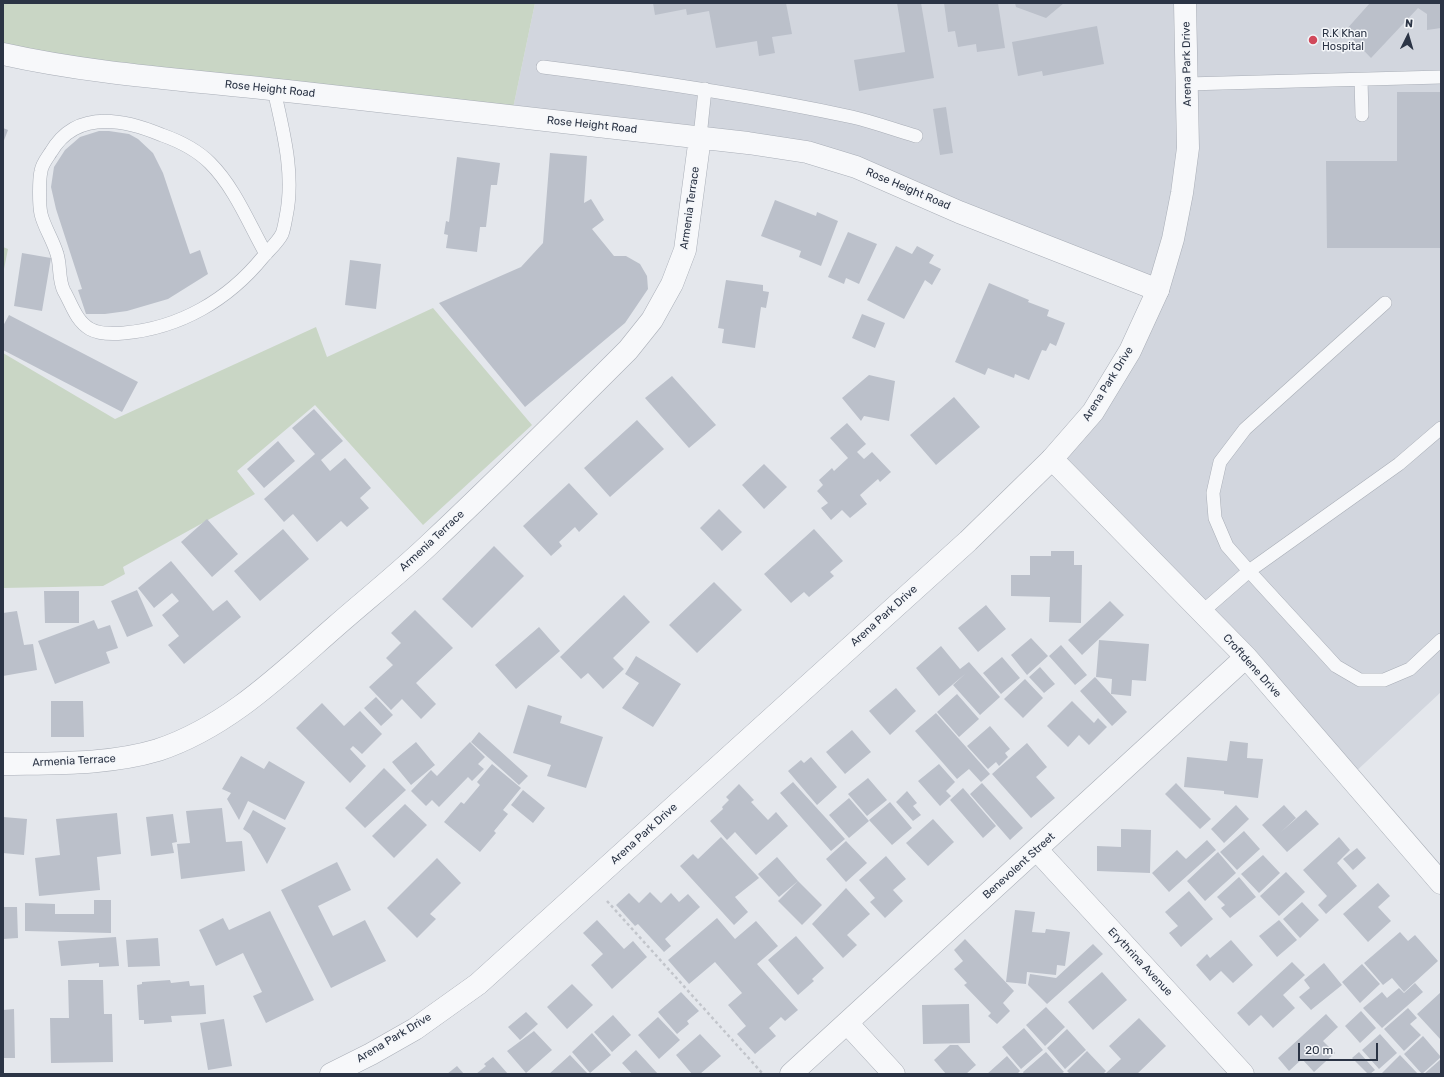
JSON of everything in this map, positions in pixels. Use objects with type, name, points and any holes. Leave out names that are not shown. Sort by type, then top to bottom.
[{"type":"street","name":"Arena Park Drive","points":[[331,1074],[371,1054],[415,1029],[478,984],[968,541],[1052,459],[1093,412],[1130,351],[1158,290],[1173,239],[1182,193],[1188,148],[1185,3]]},
{"type":"street","name":"Rose Height Road","points":[[3,54],[48,64],[126,75],[700,137],[807,152],[856,167],[959,212],[1158,290]]},
{"type":"street","name":"Armenia Terrace","points":[[3,764],[90,762],[124,758],[158,750],[216,724],[264,688],[432,542],[628,350],[652,320],[672,284],[685,250],[700,137]]},
{"type":"street","name":"Croftdene Drive","points":[[1052,459],[1246,658],[1441,883]]},
{"type":"street","name":"Benevolent Street","points":[[791,1074],[1246,658]]},
{"type":"street","name":"Erythrina Avenue","points":[[1037,850],[1243,1074]]},
{"type":"street","points":[[847,1023],[894,1074]]},
{"type":"lane","points":[[543,67],[705,90],[854,118],[916,136]]},
{"type":"lane","points":[[1187,84],[1441,77]]},
{"type":"lane","points":[[1361,80],[1362,115]]},
{"type":"lane","points":[[266,254],[225,181],[209,162],[191,148],[150,130],[114,120],[94,122],[80,127],[67,134],[55,145],[41,168],[39,181],[41,214],[58,257],[61,285],[78,321],[92,330],[115,334],[145,331],[188,316],[209,306],[232,290],[250,273],[266,254],[282,234],[288,210],[290,187],[288,161],[274,90]]},
{"type":"lane","points":[[700,137],[705,90]]},
{"type":"lane","points":[[1385,303],[1245,429],[1220,462],[1213,493],[1215,518],[1227,546],[1249,571],[1336,666],[1360,680],[1384,680],[1410,669],[1441,640]]},
{"type":"lane","points":[[1202,612],[1249,571],[1399,464],[1441,428]]},
{"type":"path","points":[[614,908],[763,1074]]},
{"type":"shaded area","points":[[535,3],[1441,3],[1441,692],[1352,775],[1052,458],[1157,290],[855,168],[511,118]]},
{"type":"green space","points":[[3,3],[535,3],[511,118],[3,56]]},
{"type":"green space","points":[[3,247],[8,249],[3,274]]},
{"type":"green space","points":[[433,308],[532,425],[423,525],[315,405],[237,471],[255,494],[123,567],[125,574],[103,586],[3,588],[3,353],[115,419],[316,327],[327,357]]},
{"type":"building","points":[[653,3],[786,3],[792,34],[772,37],[775,53],[759,56],[757,41],[716,48],[709,11],[687,15],[686,9],[655,15]]},
{"type":"building","points":[[897,3],[921,3],[934,78],[859,91],[854,60],[905,52]]},
{"type":"building","points":[[944,3],[998,3],[1005,48],[977,52],[976,44],[958,47],[955,31],[948,32]]},
{"type":"building","points":[[1015,3],[1064,3],[1046,18],[1016,7]]},
{"type":"building","points":[[1370,3],[1441,3],[1441,28],[1427,30],[1427,14],[1418,8],[1371,58],[1345,31]]},
{"type":"building","points":[[1097,26],[1104,64],[1043,76],[1042,71],[1018,76],[1012,42]]},
{"type":"building","points":[[1397,92],[1441,92],[1441,248],[1327,248],[1326,161],[1397,161]]},
{"type":"building","points":[[946,107],[953,153],[940,155],[933,109]]},
{"type":"building","points":[[3,128],[8,130],[3,143]]},
{"type":"building","points":[[99,131],[129,134],[138,139],[153,153],[163,173],[190,254],[200,250],[208,274],[168,299],[127,311],[105,314],[86,314],[78,290],[82,289],[56,209],[51,187],[54,167],[65,150],[80,137]]},
{"type":"building","points":[[550,153],[587,156],[584,203],[591,199],[604,220],[592,229],[614,256],[626,256],[640,264],[647,276],[648,289],[625,323],[525,407],[439,303],[521,267],[543,243]]},
{"type":"building","points":[[457,157],[500,163],[497,185],[491,185],[486,227],[480,227],[477,252],[446,248],[448,235],[444,234],[446,221],[449,222]]},
{"type":"building","points":[[775,200],[816,216],[817,212],[838,221],[821,266],[799,257],[801,251],[761,236]]},
{"type":"building","points":[[848,232],[877,244],[859,284],[846,278],[844,284],[828,277]]},
{"type":"building","points":[[896,246],[912,254],[917,246],[934,255],[929,263],[941,269],[932,285],[925,280],[904,319],[867,300]]},
{"type":"building","points":[[22,253],[51,258],[42,311],[14,306]]},
{"type":"building","points":[[350,260],[381,264],[376,309],[345,305]]},
{"type":"building","points":[[726,280],[763,285],[763,291],[769,292],[766,308],[761,307],[755,348],[722,343],[724,329],[718,328]]},
{"type":"building","points":[[989,283],[1029,300],[1028,302],[1049,310],[1047,316],[1065,323],[1056,346],[1050,343],[1046,351],[1042,350],[1029,380],[1015,374],[1014,378],[988,368],[985,375],[955,362]]},
{"type":"building","points":[[862,314],[885,323],[875,348],[852,338]]},
{"type":"building","points":[[9,315],[138,382],[122,412],[3,350],[3,326]]},
{"type":"building","points":[[869,375],[895,381],[889,421],[864,416],[861,421],[842,398]]},
{"type":"building","points":[[672,376],[716,425],[689,448],[645,398]]},
{"type":"building","points":[[954,397],[980,427],[936,465],[910,435]]},
{"type":"building","points":[[314,409],[343,441],[321,460],[330,471],[345,458],[371,488],[360,498],[369,508],[347,527],[341,521],[317,542],[293,514],[284,522],[264,499],[315,454],[292,428]]},
{"type":"building","points":[[637,420],[664,449],[610,497],[584,468]]},
{"type":"building","points":[[847,423],[866,444],[857,452],[864,459],[872,452],[891,472],[880,482],[878,479],[860,495],[867,504],[850,518],[842,510],[831,520],[821,508],[828,503],[817,491],[823,485],[819,480],[832,468],[834,471],[848,458],[830,438]]},
{"type":"building","points":[[278,441],[295,461],[264,488],[247,469]]},
{"type":"building","points":[[764,464],[787,487],[764,509],[742,485]]},
{"type":"building","points":[[569,483],[598,514],[579,532],[575,527],[559,542],[562,546],[551,556],[523,526]]},
{"type":"building","points":[[719,509],[742,532],[722,551],[700,528]]},
{"type":"building","points":[[207,519],[238,554],[212,577],[181,542]]},
{"type":"building","points":[[283,529],[309,559],[260,601],[234,571]]},
{"type":"building","points":[[814,529],[843,561],[830,572],[834,576],[809,597],[804,592],[791,603],[764,574]]},
{"type":"building","points":[[494,546],[524,576],[472,628],[442,599]]},
{"type":"building","points":[[1051,551],[1074,551],[1074,565],[1082,565],[1081,623],[1049,622],[1050,597],[1011,596],[1011,575],[1030,575],[1030,556],[1051,556]]},
{"type":"building","points":[[171,561],[213,611],[227,600],[241,617],[184,664],[168,645],[179,636],[162,615],[179,601],[172,593],[154,608],[138,588]]},
{"type":"building","points":[[714,582],[742,610],[697,653],[669,625]]},
{"type":"building","points":[[137,590],[153,626],[127,637],[111,601]]},
{"type":"building","points":[[44,591],[79,591],[79,623],[45,623]]},
{"type":"building","points":[[624,595],[650,622],[613,658],[624,669],[603,689],[588,673],[581,679],[560,657]]},
{"type":"building","points":[[1110,601],[1124,615],[1082,655],[1068,640]]},
{"type":"building","points":[[986,605],[1006,629],[978,652],[958,628]]},
{"type":"building","points":[[415,610],[453,648],[416,683],[436,704],[421,719],[402,699],[391,710],[369,687],[393,665],[386,658],[401,643],[391,633]]},
{"type":"building","points":[[17,611],[24,645],[33,644],[37,670],[3,676],[3,613]]},
{"type":"building","points":[[94,620],[98,629],[110,625],[118,648],[106,652],[110,663],[55,684],[38,641]]},
{"type":"building","points":[[539,627],[560,651],[516,689],[495,665]]},
{"type":"building","points":[[1031,638],[1048,656],[1027,675],[1011,655]]},
{"type":"building","points":[[1099,640],[1149,644],[1146,681],[1132,680],[1131,696],[1111,694],[1112,679],[1096,677]]},
{"type":"building","points":[[1061,645],[1087,675],[1075,685],[1049,656]]},
{"type":"building","points":[[941,646],[960,669],[969,662],[1000,697],[980,715],[953,685],[965,674],[939,696],[916,668]]},
{"type":"building","points":[[636,656],[681,684],[653,727],[622,708],[639,683],[625,674]]},
{"type":"building","points":[[1002,657],[1020,678],[1001,694],[983,673]]},
{"type":"building","points":[[1040,667],[1055,684],[1044,693],[1029,677]]},
{"type":"building","points":[[1095,677],[1127,712],[1112,726],[1080,691]]},
{"type":"building","points":[[1025,679],[1043,698],[1023,718],[1004,699]]},
{"type":"building","points":[[896,688],[916,711],[890,735],[869,711]]},
{"type":"building","points":[[957,694],[979,719],[959,737],[937,712]]},
{"type":"building","points":[[376,697],[393,715],[381,726],[364,708]]},
{"type":"building","points":[[51,701],[83,701],[84,737],[51,737]]},
{"type":"building","points":[[1072,701],[1094,723],[1098,718],[1107,727],[1089,745],[1079,735],[1068,747],[1047,726]]},
{"type":"building","points":[[322,703],[344,726],[360,711],[382,734],[362,754],[353,746],[350,749],[366,766],[350,783],[296,728]]},
{"type":"building","points":[[528,705],[562,716],[560,723],[603,737],[586,788],[547,776],[551,765],[513,753]]},
{"type":"building","points":[[936,713],[990,774],[981,782],[969,769],[957,779],[915,731]]},
{"type":"building","points":[[990,726],[1010,749],[1005,753],[1008,757],[999,766],[996,762],[988,769],[967,746]]},
{"type":"building","points":[[852,730],[871,752],[845,774],[826,752]]},
{"type":"building","points":[[479,732],[528,776],[519,785],[471,742]]},
{"type":"building","points":[[1230,741],[1248,743],[1247,758],[1263,759],[1258,798],[1224,794],[1224,791],[1184,787],[1187,757],[1227,761]]},
{"type":"building","points":[[416,742],[435,765],[411,785],[392,762]]},
{"type":"building","points":[[470,742],[485,757],[478,764],[484,769],[472,781],[468,777],[439,807],[432,800],[426,806],[411,791],[431,770],[437,776]]},
{"type":"building","points":[[1027,743],[1047,767],[1036,777],[1055,798],[1031,818],[992,774]]},
{"type":"building","points":[[241,756],[264,769],[269,761],[305,782],[285,820],[248,801],[239,820],[227,799],[231,793],[222,789]]},
{"type":"building","points":[[811,757],[837,787],[817,805],[788,771],[801,760],[804,763]]},
{"type":"building","points":[[492,764],[521,788],[503,810],[508,814],[494,831],[496,833],[480,852],[444,822],[461,802],[464,804],[480,785],[477,782]]},
{"type":"building","points":[[939,764],[955,782],[946,791],[951,796],[940,806],[918,781]]},
{"type":"building","points":[[384,768],[406,790],[365,828],[345,808]]},
{"type":"building","points":[[868,778],[887,800],[867,816],[848,794]]},
{"type":"building","points":[[793,782],[845,839],[831,851],[780,793]]},
{"type":"building","points":[[982,783],[1023,828],[1010,840],[970,794]]},
{"type":"building","points":[[1176,783],[1211,819],[1200,829],[1165,794]]},
{"type":"building","points":[[739,784],[754,800],[751,802],[768,820],[776,812],[788,826],[756,855],[735,832],[727,840],[710,821],[723,809],[722,807],[729,800],[726,797]]},
{"type":"building","points":[[963,788],[996,826],[983,838],[950,800]]},
{"type":"building","points":[[523,790],[545,808],[533,823],[511,805]]},
{"type":"building","points":[[907,791],[917,803],[913,806],[921,815],[913,821],[896,802]]},
{"type":"building","points":[[849,798],[869,821],[849,838],[829,815]]},
{"type":"building","points":[[890,802],[912,828],[892,845],[869,820]]},
{"type":"building","points":[[405,804],[427,825],[394,858],[372,836]]},
{"type":"building","points":[[1236,805],[1249,819],[1224,843],[1211,829]]},
{"type":"building","points":[[1284,805],[1296,818],[1281,832],[1306,810],[1319,824],[1287,852],[1262,825]]},
{"type":"building","points":[[222,808],[226,842],[242,841],[245,871],[181,879],[177,844],[190,843],[186,811]]},
{"type":"building","points":[[253,810],[286,828],[267,864],[250,834],[243,829]]},
{"type":"building","points":[[117,813],[121,854],[97,857],[100,890],[39,896],[35,858],[60,855],[56,819]]},
{"type":"building","points":[[173,814],[177,842],[172,843],[174,853],[151,856],[146,817]]},
{"type":"building","points":[[3,817],[27,819],[24,855],[3,853]]},
{"type":"building","points":[[933,819],[954,842],[928,866],[906,843]]},
{"type":"building","points":[[1121,829],[1151,830],[1150,873],[1097,871],[1097,846],[1121,847]]},
{"type":"building","points":[[1244,831],[1260,849],[1237,870],[1220,852]]},
{"type":"building","points":[[721,837],[759,878],[735,897],[748,912],[734,925],[680,866],[693,854],[698,859]]},
{"type":"building","points":[[1339,837],[1350,850],[1337,863],[1357,886],[1326,914],[1318,905],[1327,896],[1303,870]]},
{"type":"building","points":[[1207,840],[1216,850],[1169,892],[1152,873],[1177,850],[1186,859]]},
{"type":"building","points":[[846,841],[867,863],[846,882],[826,859]]},
{"type":"building","points":[[1357,848],[1366,858],[1353,870],[1343,859]]},
{"type":"building","points":[[1218,852],[1236,873],[1205,901],[1187,881]]},
{"type":"building","points":[[1263,855],[1280,873],[1259,893],[1241,874]]},
{"type":"building","points":[[886,856],[906,879],[893,890],[903,901],[885,918],[870,902],[875,898],[859,880]]},
{"type":"building","points":[[777,857],[798,881],[779,897],[758,874]]},
{"type":"building","points":[[437,858],[461,883],[430,914],[436,919],[417,938],[387,908]]},
{"type":"building","points":[[337,862],[351,890],[318,906],[333,936],[365,920],[386,961],[331,988],[281,890]]},
{"type":"building","points":[[1286,872],[1305,892],[1279,916],[1260,896]]},
{"type":"building","points":[[1239,877],[1256,897],[1230,918],[1221,908],[1225,905],[1217,897]]},
{"type":"building","points":[[798,881],[822,905],[802,925],[778,901]]},
{"type":"building","points":[[1378,883],[1390,896],[1378,907],[1391,921],[1368,942],[1343,914]]},
{"type":"building","points":[[846,888],[870,914],[847,935],[857,945],[843,958],[812,924]]},
{"type":"building","points":[[1189,891],[1213,919],[1181,947],[1169,933],[1178,926],[1165,912]]},
{"type":"building","points":[[650,892],[661,903],[671,893],[679,902],[688,894],[700,907],[665,939],[671,946],[664,952],[638,924],[635,926],[616,905],[629,893],[639,903]]},
{"type":"building","points":[[94,900],[111,900],[111,933],[25,931],[25,903],[55,904],[55,914],[94,914]]},
{"type":"building","points":[[1302,902],[1319,920],[1300,938],[1283,919]]},
{"type":"building","points":[[3,907],[17,907],[18,938],[3,939]]},
{"type":"building","points":[[1015,910],[1035,912],[1032,932],[1045,933],[1046,929],[1070,932],[1065,966],[1057,965],[1056,975],[1027,972],[1026,984],[1006,982]]},
{"type":"building","points":[[270,911],[314,1000],[266,1023],[253,996],[262,992],[243,953],[216,966],[199,930],[223,918],[229,930]]},
{"type":"building","points":[[717,918],[735,939],[756,921],[778,946],[757,964],[798,1010],[785,1021],[781,1017],[769,1028],[776,1036],[755,1054],[737,1034],[746,1026],[728,1005],[742,993],[715,962],[689,984],[668,960]]},
{"type":"building","points":[[597,920],[624,949],[633,941],[647,957],[612,989],[591,965],[603,954],[583,933]]},
{"type":"building","points":[[1279,920],[1297,940],[1277,957],[1259,936]]},
{"type":"building","points":[[1400,932],[1408,941],[1415,935],[1438,961],[1404,992],[1392,978],[1383,985],[1364,963]]},
{"type":"building","points":[[796,936],[824,968],[812,979],[814,981],[798,995],[768,960]]},
{"type":"building","points":[[116,937],[119,966],[99,967],[99,963],[61,966],[58,941]]},
{"type":"building","points":[[158,938],[160,966],[128,967],[126,940]]},
{"type":"building","points":[[965,939],[1014,991],[1003,1003],[1010,1011],[997,1024],[988,1016],[991,1013],[964,985],[967,983],[954,969],[963,961],[954,950]]},
{"type":"building","points":[[1231,940],[1253,965],[1233,983],[1221,971],[1210,981],[1196,965],[1207,954],[1210,958]]},
{"type":"building","points":[[1093,944],[1103,954],[1047,1004],[1028,985],[1030,974],[1056,978]]},
{"type":"building","points":[[1292,962],[1305,975],[1283,995],[1295,1008],[1273,1028],[1261,1015],[1249,1026],[1237,1013]]},
{"type":"building","points":[[1324,963],[1342,985],[1311,1010],[1299,997],[1310,988],[1304,980]]},
{"type":"building","points":[[1362,964],[1380,984],[1360,1003],[1342,982]]},
{"type":"building","points":[[1102,972],[1127,1000],[1093,1030],[1068,1002]]},
{"type":"building","points":[[68,980],[103,980],[104,1014],[112,1014],[113,1062],[51,1063],[50,1018],[69,1018]]},
{"type":"building","points":[[170,980],[171,983],[189,981],[190,986],[204,985],[206,1014],[171,1016],[172,1022],[144,1024],[144,1020],[139,1020],[137,985],[142,984],[142,982]]},
{"type":"building","points":[[1415,983],[1423,992],[1382,1028],[1363,1008],[1382,992],[1387,998],[1399,988],[1404,993]]},
{"type":"building","points":[[572,984],[593,1005],[567,1029],[547,1007]]},
{"type":"building","points":[[681,992],[699,1011],[687,1021],[689,1024],[677,1034],[658,1012]]},
{"type":"building","points":[[1441,992],[1441,1040],[1417,1014]]},
{"type":"building","points":[[969,1004],[970,1043],[923,1044],[922,1005]]},
{"type":"building","points":[[1046,1007],[1065,1027],[1045,1046],[1026,1025]]},
{"type":"building","points":[[1408,1008],[1417,1018],[1410,1024],[1421,1035],[1404,1051],[1384,1029]]},
{"type":"building","points":[[14,1009],[15,1058],[3,1058],[3,1010]]},
{"type":"building","points":[[1361,1011],[1376,1028],[1360,1043],[1345,1026]]},
{"type":"building","points":[[526,1012],[538,1024],[520,1040],[508,1027]]},
{"type":"building","points":[[1326,1014],[1338,1027],[1323,1041],[1335,1053],[1314,1072],[1302,1059],[1289,1071],[1278,1058]]},
{"type":"building","points":[[613,1015],[631,1035],[612,1052],[594,1032]]},
{"type":"building","points":[[658,1017],[680,1040],[659,1059],[638,1035]]},
{"type":"building","points":[[1139,1018],[1166,1046],[1137,1074],[1105,1074],[1121,1059],[1109,1046]]},
{"type":"building","points":[[224,1019],[232,1066],[208,1070],[200,1023]]},
{"type":"building","points":[[1024,1028],[1043,1050],[1021,1069],[1002,1047]]},
{"type":"building","points":[[1067,1029],[1086,1050],[1065,1069],[1047,1048]]},
{"type":"building","points":[[534,1031],[552,1050],[526,1073],[507,1051]]},
{"type":"building","points":[[592,1033],[611,1055],[590,1073],[572,1052]]},
{"type":"building","points":[[700,1034],[721,1056],[700,1074],[692,1074],[676,1055]]},
{"type":"building","points":[[1380,1034],[1397,1053],[1379,1069],[1362,1050]]},
{"type":"building","points":[[1423,1036],[1441,1057],[1422,1074],[1404,1054]]},
{"type":"building","points":[[950,1045],[958,1045],[976,1065],[966,1074],[946,1074],[934,1060]]},
{"type":"building","points":[[636,1050],[658,1074],[632,1074],[622,1063]]},
{"type":"building","points":[[1087,1051],[1106,1071],[1103,1074],[1070,1074],[1067,1071]]},
{"type":"building","points":[[1046,1052],[1064,1072],[1061,1074],[1024,1074],[1023,1072]]},
{"type":"building","points":[[1359,1052],[1375,1070],[1370,1074],[1368,1074],[1352,1058]]},
{"type":"building","points":[[570,1055],[588,1074],[549,1074]]},
{"type":"building","points":[[1400,1055],[1418,1074],[1382,1073]]},
{"type":"building","points":[[1007,1056],[1020,1071],[1017,1074],[987,1074]]},
{"type":"building","points":[[493,1057],[508,1074],[476,1074],[486,1066],[484,1064]]},
{"type":"building","points":[[1441,1059],[1441,1074],[1424,1074]]},
{"type":"building","points":[[457,1066],[464,1074],[447,1074]]},
{"type":"place","name":"R.K Khan Hospital","points":[[1313,40]]}]
